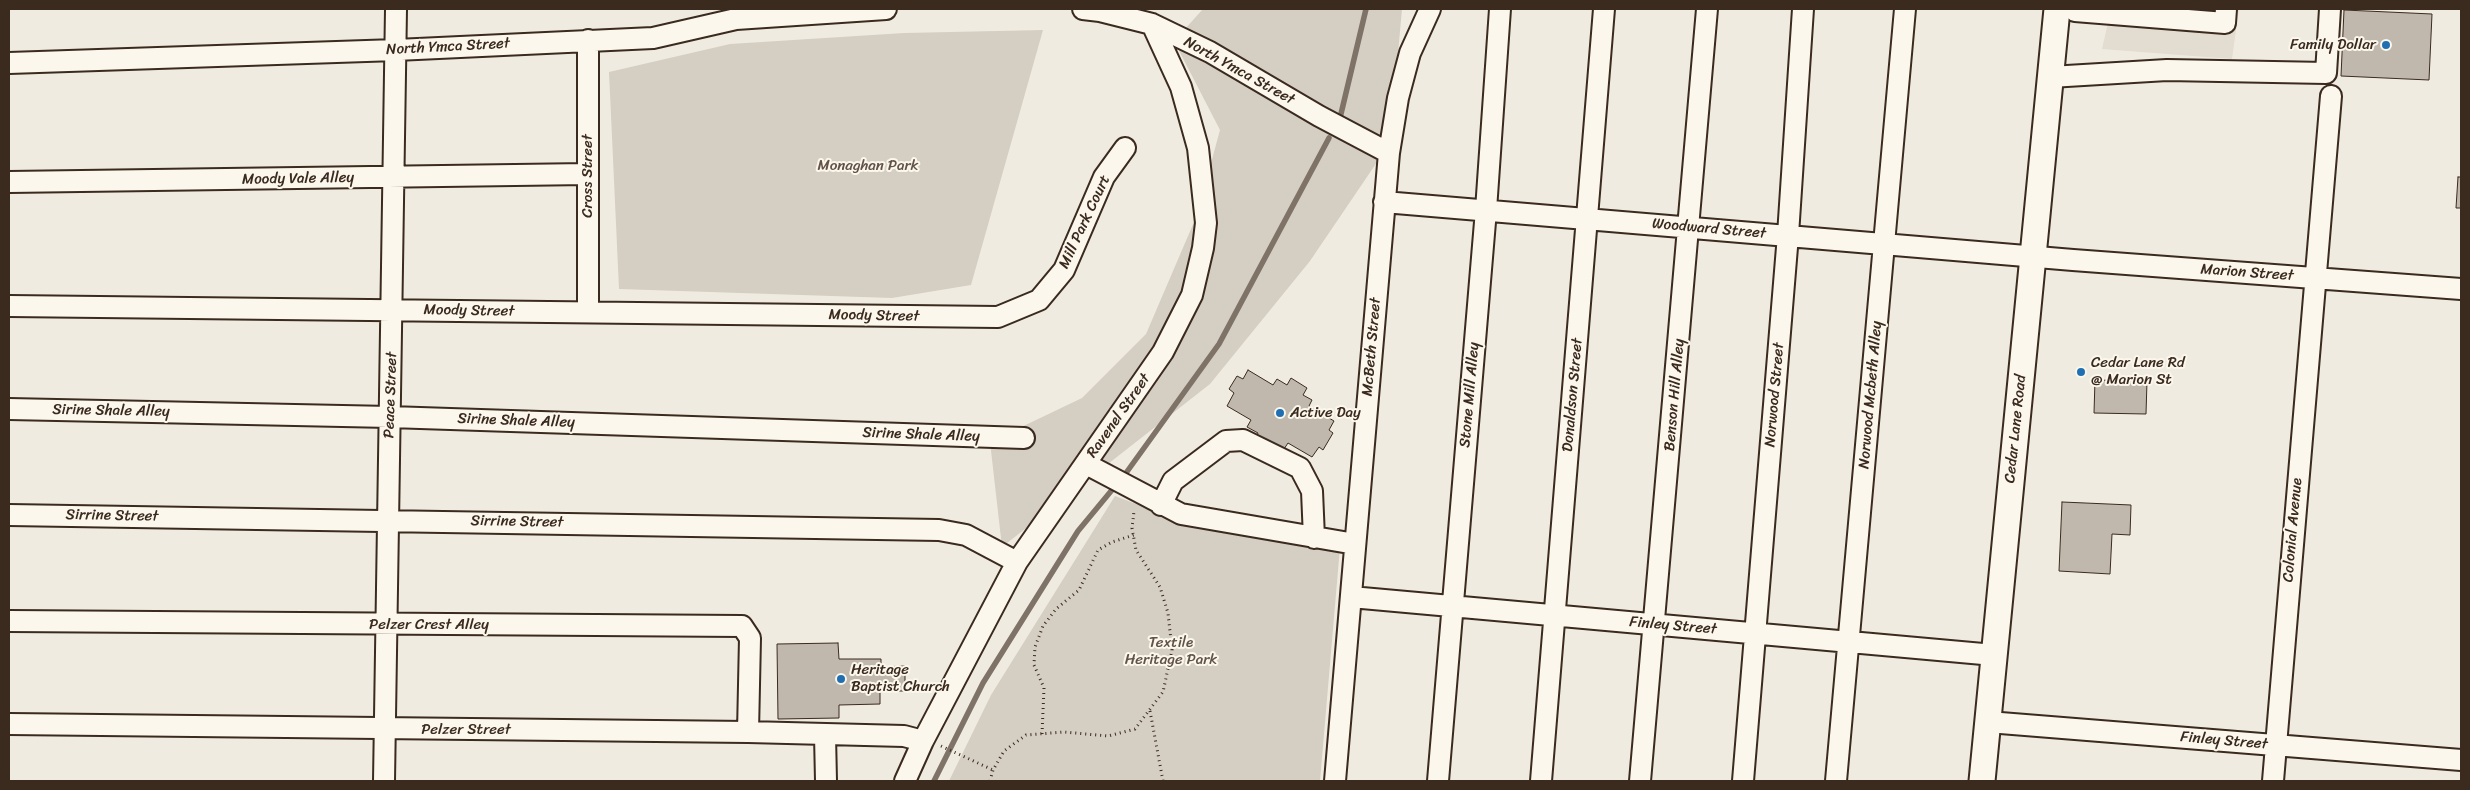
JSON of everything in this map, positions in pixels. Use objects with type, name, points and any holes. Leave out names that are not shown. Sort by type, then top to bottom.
[{"type":"main road","name":"Cedar Lane Road","points":[[2042,9],[2050,77]]},
{"type":"main road","name":"Cedar Lane Road","points":[[1982,781],[2053,40],[2069,10]]},
{"type":"street","name":"Peace Street","points":[[384,781],[393,310],[396,9]]},
{"type":"street","name":"North Ymca Street","points":[[9,63],[396,50],[653,38],[736,19],[886,9]]},
{"type":"street","name":"North Ymca Street","points":[[1083,9],[1150,19],[1319,116],[1389,153]]},
{"type":"street","name":"McBeth Street","points":[[1335,781],[1389,153],[1398,98],[1410,53],[1430,9]]},
{"type":"street","name":"Stone Mill Alley","points":[[1438,781],[1486,210],[1500,9]]},
{"type":"street","name":"Donaldson Street","points":[[1541,781],[1604,9]]},
{"type":"street","name":"Benson Hill Alley","points":[[1640,781],[1690,227],[1707,9]]},
{"type":"street","name":"Norwood Street","points":[[1743,781],[1788,235],[1803,9]]},
{"type":"street","name":"Norwood Mcbeth Alley","points":[[1836,781],[1905,9]]},
{"type":"street","points":[[2069,10],[2225,22],[2226,9]]},
{"type":"street","points":[[2050,77],[2167,70],[2326,72],[2330,9]]},
{"type":"street","name":"Ravenel Street","points":[[905,781],[923,741],[1017,562],[1163,352],[1182,318],[1192,295],[1204,248],[1206,206],[1198,148],[1190,113],[1181,87],[1150,19]]},
{"type":"street","name":"Cross Street","points":[[588,40],[588,312]]},
{"type":"street","name":"Colonial Avenue","points":[[2273,781],[2314,278],[2331,96]]},
{"type":"street","name":"Mill Park Court","points":[[929,316],[998,317],[1039,300],[1064,270],[1104,178],[1124,148]]},
{"type":"street","name":"Moody Vale Alley","points":[[9,182],[587,174]]},
{"type":"street","name":"Woodward Street","points":[[1384,202],[2033,256]]},
{"type":"street","name":"Marion Street","points":[[2033,256],[2461,288]]},
{"type":"street","name":"Moody Street","points":[[9,306],[929,316]]},
{"type":"street","name":"Sirine Shale Alley","points":[[9,409],[390,416],[1024,438]]},
{"type":"street","points":[[1161,505],[1173,481],[1226,441],[1243,440],[1300,468],[1312,491],[1314,538]]},
{"type":"street","points":[[1086,464],[1129,489],[1181,514],[1355,544]]},
{"type":"street","name":"Sirrine Street","points":[[9,514],[939,530],[966,535],[1017,562]]},
{"type":"street","name":"Finley Street","points":[[1351,597],[1994,655]]},
{"type":"street","name":"Pelzer Crest Alley","points":[[9,622],[742,626],[750,638],[748,732]]},
{"type":"street","name":"Finley Street","points":[[1988,722],[2461,760]]},
{"type":"street","name":"Pelzer Street","points":[[9,724],[748,732],[904,736],[923,741]]},
{"type":"street","points":[[825,735],[826,781]]},
{"type":"path","points":[[990,781],[993,770],[1004,751],[1026,735],[1064,732],[1108,736],[1135,729],[1163,692],[1172,650],[1168,613],[1160,587],[1136,550],[1132,528]]},
{"type":"path","points":[[1042,734],[1044,688],[1034,665],[1035,647],[1043,626],[1056,609],[1079,590],[1098,550],[1112,542],[1134,535]]},
{"type":"path","points":[[1150,710],[1163,781]]},
{"type":"path","points":[[944,747],[993,770]]},
{"type":"shaded area","points":[[2111,9],[2239,9],[2232,59],[2102,49]]},
{"type":"green space","points":[[1203,9],[1402,9],[1390,143],[1310,261],[1210,384],[1002,547],[990,442],[1082,398],[1146,334],[1197,215],[1220,130],[1174,41]]},
{"type":"green space","name":"Monaghan Park","points":[[1043,30],[971,285],[892,298],[619,289],[609,72],[730,44],[904,33]]},
{"type":"green space","name":"Textile Heritage Park","points":[[1115,496],[1160,513],[1237,534],[1340,547],[1320,781],[949,781],[991,695]]},
{"type":"building","name":"Family Dollar","points":[[2344,10],[2432,14],[2429,80],[2341,76]]},
{"type":"building","points":[[2458,177],[2461,177],[2461,208],[2456,208]]},
{"type":"building","name":"Active Day","points":[[1248,370],[1273,385],[1277,379],[1287,385],[1291,378],[1307,388],[1303,395],[1312,400],[1309,406],[1334,421],[1329,430],[1333,433],[1323,450],[1319,447],[1312,457],[1288,443],[1284,449],[1274,443],[1271,449],[1255,439],[1258,433],[1247,427],[1251,420],[1227,406],[1234,393],[1229,389],[1237,376],[1243,379]]},
{"type":"building","points":[[2095,380],[2147,381],[2146,414],[2094,413]]},
{"type":"building","points":[[2062,502],[2131,505],[2130,535],[2112,534],[2110,574],[2059,571]]},
{"type":"building","name":"Heritage Baptist Church","points":[[838,643],[839,659],[881,659],[881,667],[905,666],[905,691],[880,691],[880,704],[839,705],[839,718],[778,719],[777,644]]},
{"type":"waterway","points":[[1340,118],[1366,9]]},
{"type":"waterway","points":[[934,781],[983,683],[1078,531],[1126,473],[1219,344],[1329,138]]},
{"type":"place","name":"Family Dollar","points":[[2386,45]]},
{"type":"place","name":"Cedar Lane Rd @ Marion St","points":[[2081,372]]},
{"type":"place","name":"Active Day","points":[[1280,413]]},
{"type":"place","name":"Heritage Baptist Church","points":[[841,679]]}]
